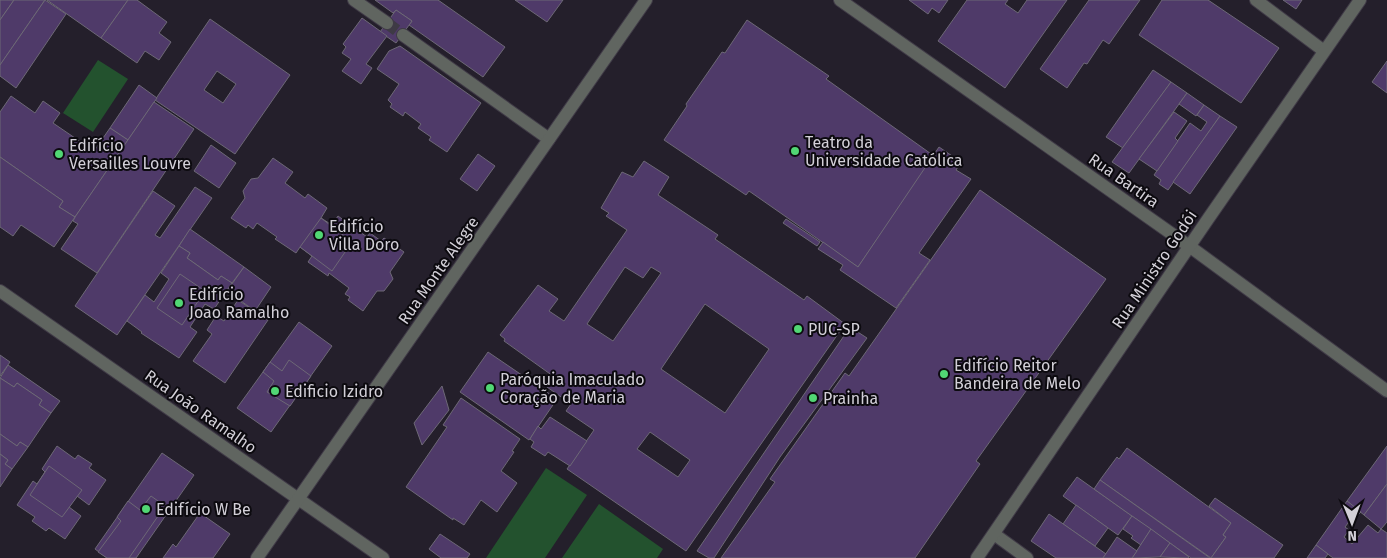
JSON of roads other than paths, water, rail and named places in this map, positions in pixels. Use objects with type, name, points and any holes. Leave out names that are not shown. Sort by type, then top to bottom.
[{"type":"street","points":[[354,0],[387,23]]},
{"type":"street","name":"Rua Monte Alegre","points":[[257,558],[646,0]]},
{"type":"street","name":"Rua Bartira","points":[[840,0],[1189,246],[1387,391]]},
{"type":"street","points":[[1256,0],[1324,51]]},
{"type":"street","name":"Rua Ministro Godói","points":[[977,558],[1189,246],[1360,0]]},
{"type":"street","points":[[402,35],[549,139]]},
{"type":"street","name":"Rua João Ramalho","points":[[0,291],[383,558]]},
{"type":"street","points":[[994,534],[1026,558]]},
{"type":"tunnel","points":[[387,23],[403,35]]},
{"type":"place","name":"Teatro da Universidade Católica","points":[[795,151]]},
{"type":"place","name":"Edifício Versailles Louvre","points":[[59,154]]},
{"type":"place","name":"Edifício Villa Doro","points":[[319,235]]},
{"type":"place","name":"Edifício Joao Ramalho","points":[[179,303]]},
{"type":"place","name":"PUC-SP","points":[[798,329]]},
{"type":"place","name":"Edifício Reitor Bandeira de Melo","points":[[944,374]]},
{"type":"place","name":"Paróquia Imaculado Coração de Maria","points":[[490,388]]},
{"type":"place","name":"Edificio Izidro","points":[[275,391]]},
{"type":"place","name":"Prainha","points":[[813,398]]},
{"type":"place","name":"Edifício W Be","points":[[146,509]]}]
